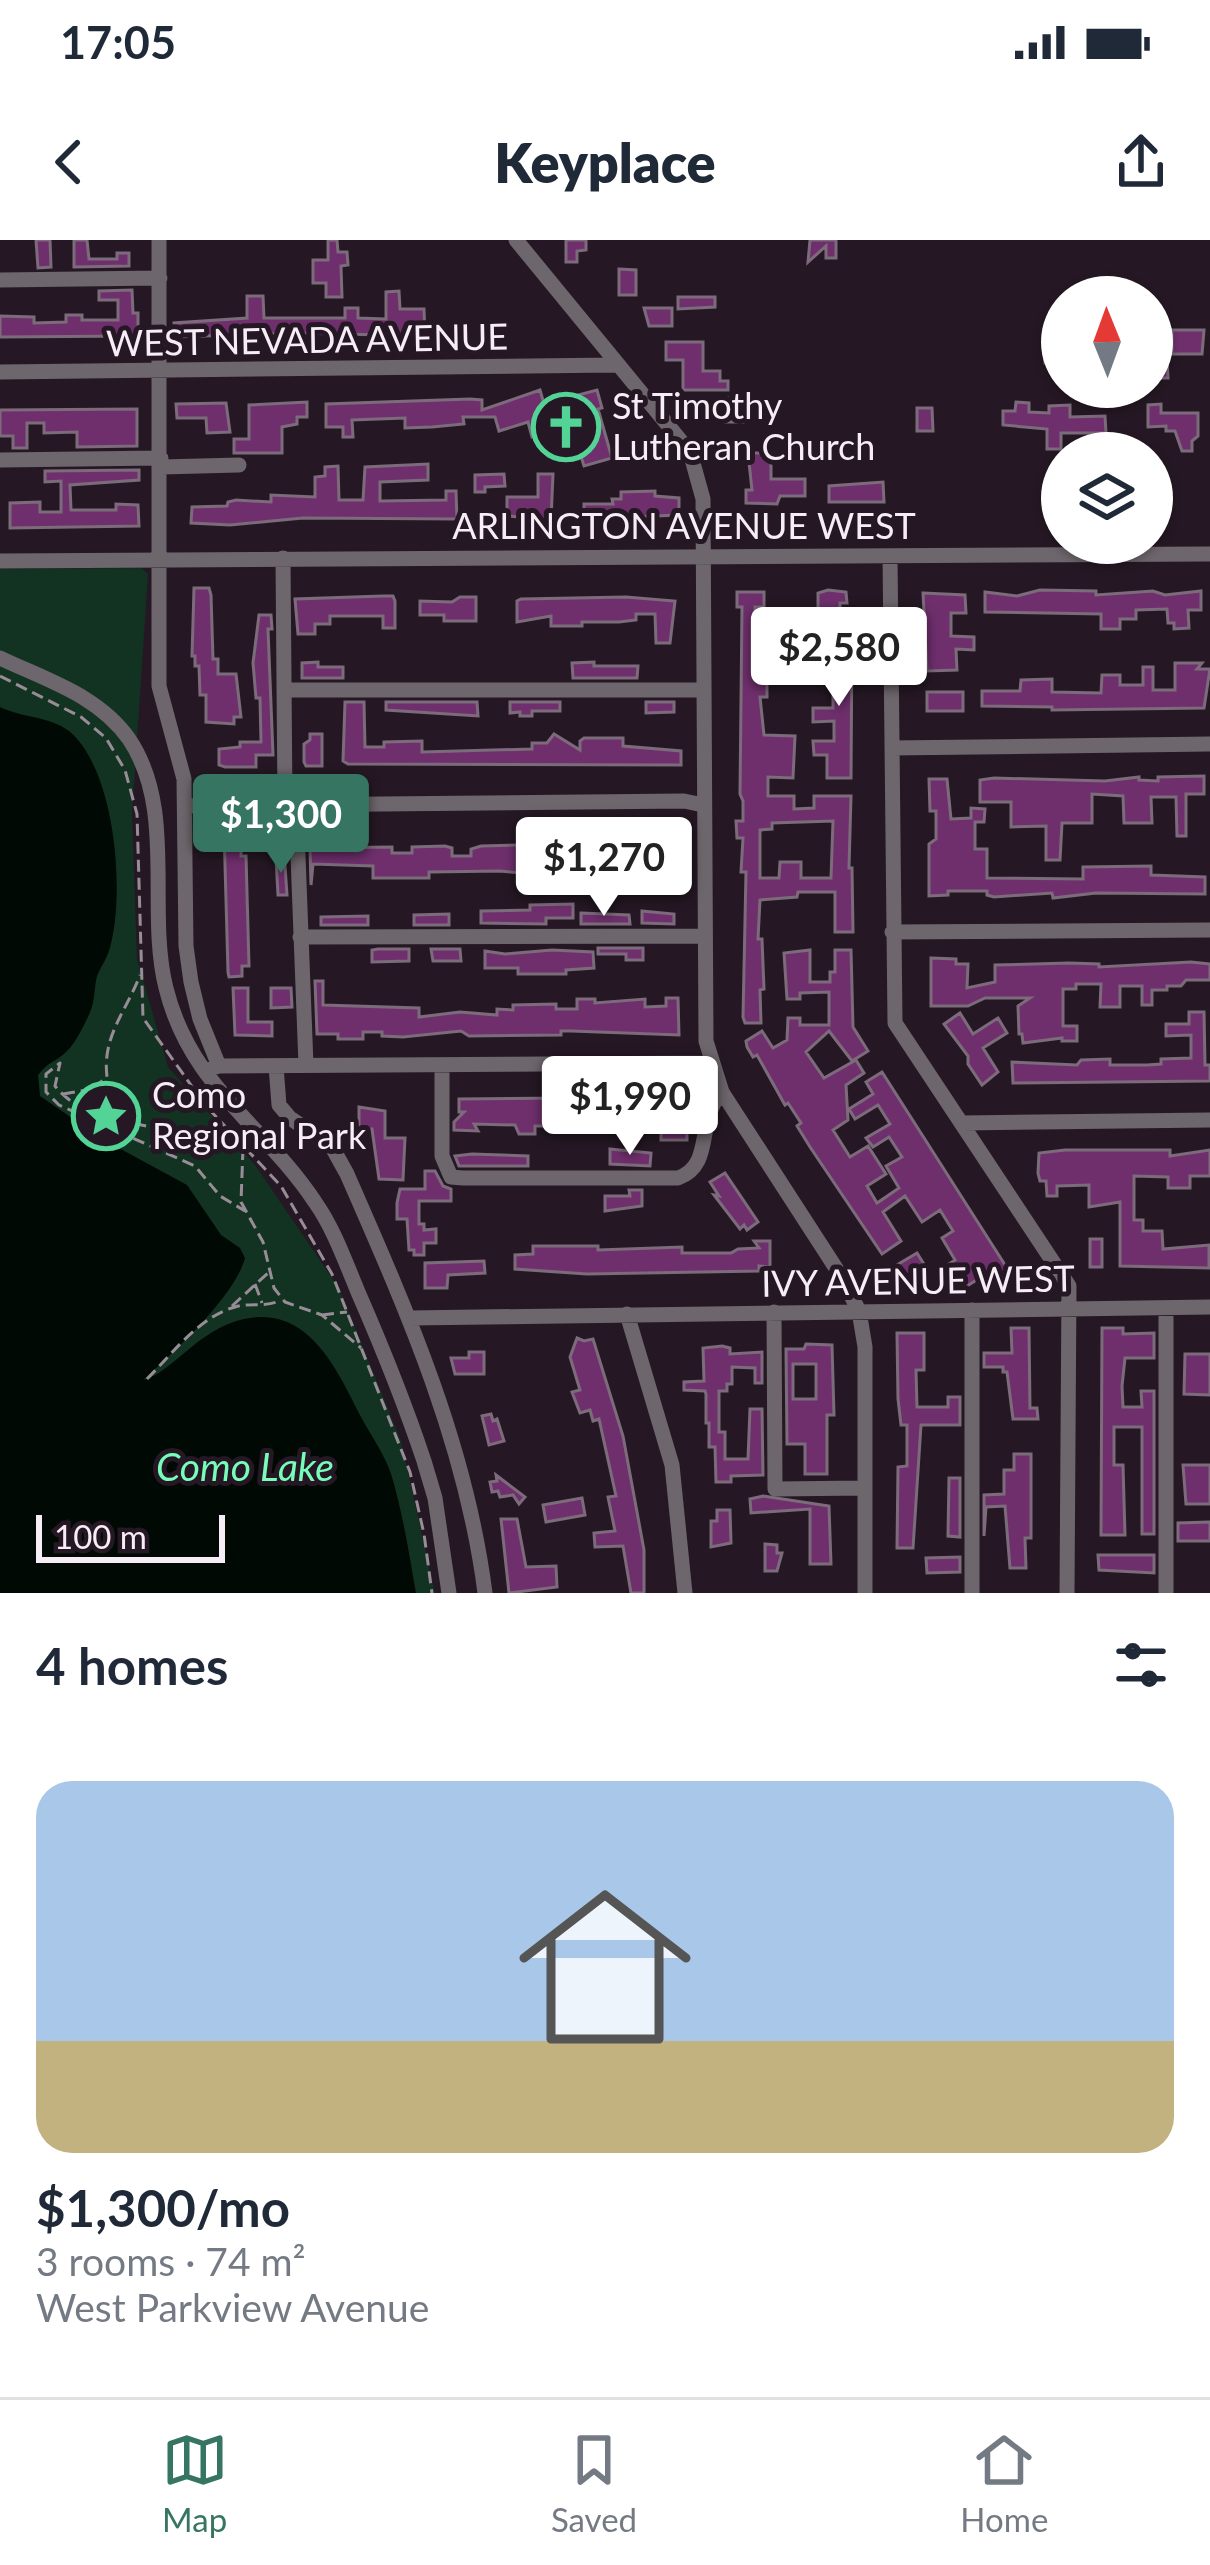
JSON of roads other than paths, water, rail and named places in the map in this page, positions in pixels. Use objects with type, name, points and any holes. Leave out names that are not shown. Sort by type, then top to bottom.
[{"type":"street","points":[[160,240],[159,686],[184,779],[186,946],[200,1019],[221,1097],[302,1184],[338,1245],[424,1461],[435,1498],[449,1593]]},
{"type":"street","points":[[516,240],[690,452],[703,500],[705,1021],[711,1064],[722,1092],[859,1311],[865,1347],[865,1593]]},
{"type":"street","points":[[0,280],[160,278]]},
{"type":"street","name":"WEST NEVADA AVENUE","points":[[0,372],[615,365]]},
{"type":"street","points":[[0,460],[239,465]]},
{"type":"street","name":"ARLINGTON AVENUE WEST","points":[[0,561],[1210,554]]},
{"type":"street","points":[[890,556],[896,1022],[1069,1286],[1066,1593]]},
{"type":"street","points":[[283,558],[290,804],[306,1065]]},
{"type":"street","points":[[0,658],[81,694],[112,720],[141,761],[153,806],[163,975],[174,1018],[211,1069]]},
{"type":"street","points":[[286,690],[703,690]]},
{"type":"street","points":[[892,748],[1210,745]]},
{"type":"street","points":[[185,806],[684,801],[703,805]]},
{"type":"street","points":[[892,932],[1210,931]]},
{"type":"street","points":[[301,937],[705,936]]},
{"type":"street","points":[[211,1069],[711,1064]]},
{"type":"street","points":[[442,1065],[442,1156],[452,1177],[678,1178],[697,1165],[709,1105],[722,1092]]},
{"type":"street","points":[[276,1066],[279,1106],[332,1147],[410,1318],[449,1427],[473,1515],[485,1593]]},
{"type":"street","points":[[962,1123],[1210,1120]]},
{"type":"street","name":"IVY AVENUE WEST","points":[[410,1318],[1210,1307]]},
{"type":"street","points":[[1166,1308],[1166,1593]]},
{"type":"street","points":[[972,1310],[972,1593]]},
{"type":"street","points":[[773,1312],[775,1489],[864,1489]]},
{"type":"street","points":[[627,1314],[672,1465],[685,1593]]},
{"type":"water","name":"Como Lake","points":[[0,707],[53,722],[85,749],[107,803],[113,835],[117,899],[109,951],[80,1034],[38,1075],[40,1096],[104,1140],[187,1185],[221,1235],[240,1248],[245,1258],[217,1306],[143,1380],[213,1332],[244,1319],[267,1317],[303,1331],[331,1362],[388,1466],[416,1593],[0,1593]]},
{"type":"place","name":"St Timothy Lutheran Church","points":[[566,427]]},
{"type":"place","name":"Como Regional Park","points":[[106,1116]]}]
